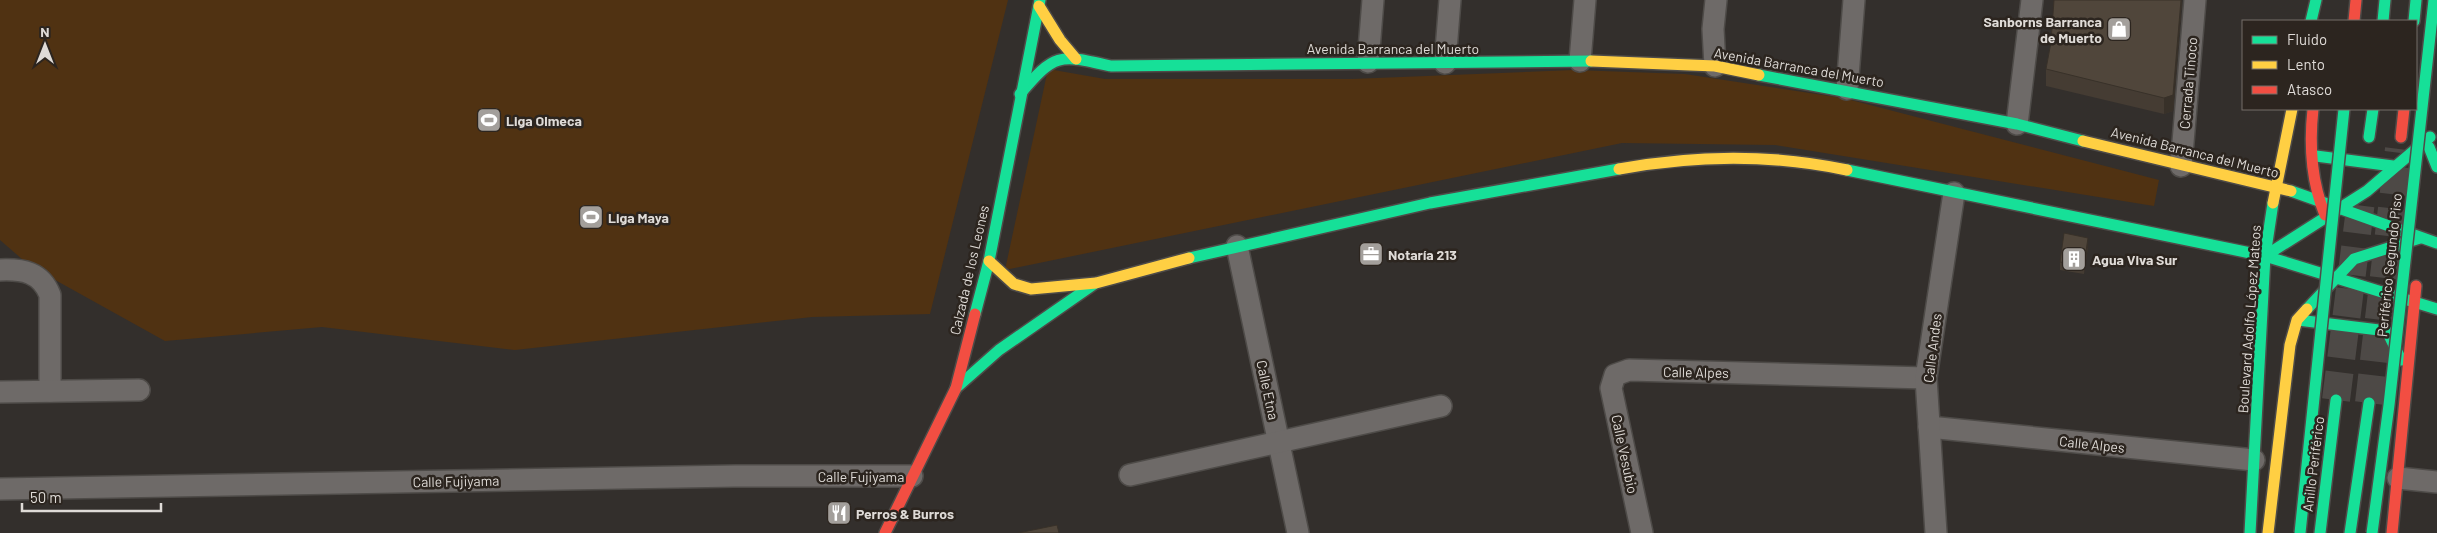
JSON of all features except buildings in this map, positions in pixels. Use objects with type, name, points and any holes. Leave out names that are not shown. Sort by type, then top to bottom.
[{"type":"main road","points":[[2311,20],[2316,0]]},
{"type":"main road","points":[[2354,20],[2356,0]]},
{"type":"main road","points":[[2383,20],[2385,0]]},
{"type":"main road","points":[[2414,20],[2416,0]]},
{"type":"main road","name":"Periférico Segundo Piso","points":[[2372,533],[2389,406],[2434,0]]},
{"type":"main road","points":[[1040,3],[1055,35],[1064,48],[1076,59]]},
{"type":"main road","name":"Calzada de los Leones","points":[[886,533],[956,388],[989,261],[1020,94],[1040,3]]},
{"type":"main road","name":"Avenida Barranca del Muerto","points":[[1020,94],[1047,65],[1060,60],[1076,59],[1111,66],[1580,61],[1715,66],[1847,89],[1963,115],[2017,124],[2181,166],[2276,186],[2437,243]]},
{"type":"main road","points":[[2424,201],[2429,142],[2435,102]]},
{"type":"main road","name":"Boulevard Adolfo López Mateos","points":[[2250,533],[2266,256],[2276,186],[2292,110]]},
{"type":"main road","points":[[2313,110],[2312,155],[2318,200],[2326,218],[2348,251],[2369,270]]},
{"type":"main road","points":[[2300,533],[2344,110]]},
{"type":"main road","points":[[2369,137],[2372,110]]},
{"type":"main road","points":[[2401,137],[2404,110]]},
{"type":"main road","points":[[2266,256],[2367,191],[2393,166],[2429,142]]},
{"type":"main road","points":[[2429,142],[2437,167]]},
{"type":"main road","points":[[2312,155],[2393,166]]},
{"type":"main road","points":[[989,261],[1014,284],[1032,289],[1096,283],[1237,246],[1430,204],[1635,166],[1730,157],[1810,162],[2266,256],[2437,310]]},
{"type":"main road","points":[[2348,251],[2420,238]]},
{"type":"main road","points":[[2268,533],[2290,345],[2297,320],[2335,278],[2348,251]]},
{"type":"main road","points":[[2392,533],[2406,371],[2417,275]]},
{"type":"main road","points":[[2384,281],[2414,303]]},
{"type":"main road","points":[[956,388],[999,350],[1096,283]]},
{"type":"main road","points":[[2297,320],[2387,331],[2406,371]]},
{"type":"main road","name":"Anillo Periférico","points":[[2320,533],[2336,400]]},
{"type":"main road","points":[[2350,533],[2369,403]]},
{"type":"street","points":[[1368,62],[1373,0]]},
{"type":"street","points":[[1445,63],[1450,0]]},
{"type":"street","points":[[1580,61],[1585,0]]},
{"type":"street","points":[[1715,66],[1713,29],[1716,0]]},
{"type":"street","points":[[1847,89],[1854,0]]},
{"type":"street","points":[[2017,124],[2032,0]]},
{"type":"street","name":"Cerrada Tinoco","points":[[2181,166],[2196,0]]},
{"type":"street","name":"Calle Andes","points":[[1936,533],[1926,378],[1954,193]]},
{"type":"street","name":"Calle Etna","points":[[1237,246],[1298,533]]},
{"type":"street","points":[[0,270],[14,270],[31,274],[45,282],[50,295],[50,391]]},
{"type":"street","name":"Calle Alpes","points":[[1615,375],[1629,370],[1926,378]]},
{"type":"street","name":"Calle Vesubio","points":[[1615,375],[1612,388],[1642,533]]},
{"type":"street","points":[[0,392],[139,390]]},
{"type":"street","points":[[1130,475],[1441,406]]},
{"type":"street","name":"Calle Alpes","points":[[1929,427],[2254,460]]},
{"type":"street","name":"Calle Fujiyama","points":[[0,490],[726,476],[912,476]]},
{"type":"street","points":[[2398,478],[2437,482]]},
{"type":"shaded area","name":"Liga Olmeca","points":[[0,0],[1008,0],[930,314],[812,317],[515,350],[322,327],[165,341],[30,266],[0,240]]},
{"type":"shaded area","points":[[1048,69],[1105,79],[1352,79],[1574,70],[1685,74],[1843,98],[2159,180],[2154,206],[1775,145],[1622,143],[1005,270]]},
{"type":"tunnel","points":[[2369,403],[2399,149]]},
{"type":"tunnel","points":[[2336,400],[2362,193]]},
{"type":"traffic: fast","points":[[975,314],[989,261],[1040,0]]},
{"type":"traffic: fast","points":[[2311,20],[2316,0]]},
{"type":"traffic: fast","points":[[2383,20],[2385,0]]},
{"type":"traffic: fast","points":[[2414,20],[2416,0]]},
{"type":"traffic: fast","points":[[2372,533],[2389,405],[2434,0]]},
{"type":"traffic: fast","points":[[1020,94],[1050,64],[1068,59],[1111,66],[1591,61]]},
{"type":"traffic: fast","points":[[1759,75],[2017,124],[2083,141]]},
{"type":"traffic: fast","points":[[2300,533],[2344,110]]},
{"type":"traffic: fast","points":[[2369,137],[2373,110]]},
{"type":"traffic: fast","points":[[2265,256],[2367,191],[2430,137]]},
{"type":"traffic: fast","points":[[2429,147],[2437,167]]},
{"type":"traffic: fast","points":[[2316,156],[2393,166]]},
{"type":"traffic: fast","points":[[1189,258],[1430,203],[1619,169]]},
{"type":"traffic: fast","points":[[1847,170],[2265,256],[2437,309]]},
{"type":"traffic: fast","points":[[2291,191],[2437,243]]},
{"type":"traffic: fast","points":[[2250,533],[2265,256],[2273,203]]},
{"type":"traffic: fast","points":[[2307,309],[2354,259],[2420,238]]},
{"type":"traffic: fast","points":[[956,388],[999,350],[1094,284]]},
{"type":"traffic: fast","points":[[2298,320],[2387,331],[2401,360]]},
{"type":"traffic: fast","points":[[2320,533],[2336,400]]},
{"type":"traffic: fast","points":[[2350,533],[2369,403]]},
{"type":"traffic: slow","points":[[1039,6],[1060,40],[1076,59]]},
{"type":"traffic: slow","points":[[1591,61],[1715,66],[1759,75]]},
{"type":"traffic: slow","points":[[2273,203],[2292,110]]},
{"type":"traffic: slow","points":[[2083,141],[2291,191]]},
{"type":"traffic: slow","points":[[1619,169],[1676,161],[1733,158],[1790,161],[1847,170]]},
{"type":"traffic: slow","points":[[989,261],[1014,284],[1031,289],[1096,283],[1189,258]]},
{"type":"traffic: slow","points":[[2268,533],[2290,345],[2297,320],[2307,309]]},
{"type":"traffic: jam","points":[[2354,20],[2356,0]]},
{"type":"traffic: jam","points":[[2313,110],[2312,163],[2320,202],[2325,215]]},
{"type":"traffic: jam","points":[[2401,137],[2404,110]]},
{"type":"traffic: jam","points":[[2392,533],[2416,286]]},
{"type":"traffic: jam","points":[[885,533],[956,388],[975,314]]},
{"type":"place","name":"Sanborns Barranca de Muerto","points":[[2119,29]]},
{"type":"place","name":"Liga Olmeca","points":[[489,120]]},
{"type":"place","name":"Liga Maya","points":[[591,217]]},
{"type":"place","name":"Notaría 213","points":[[1371,254]]},
{"type":"place","name":"Agua Viva Sur","points":[[2074,259]]},
{"type":"place","name":"Perros & Burros","points":[[839,513]]}]
